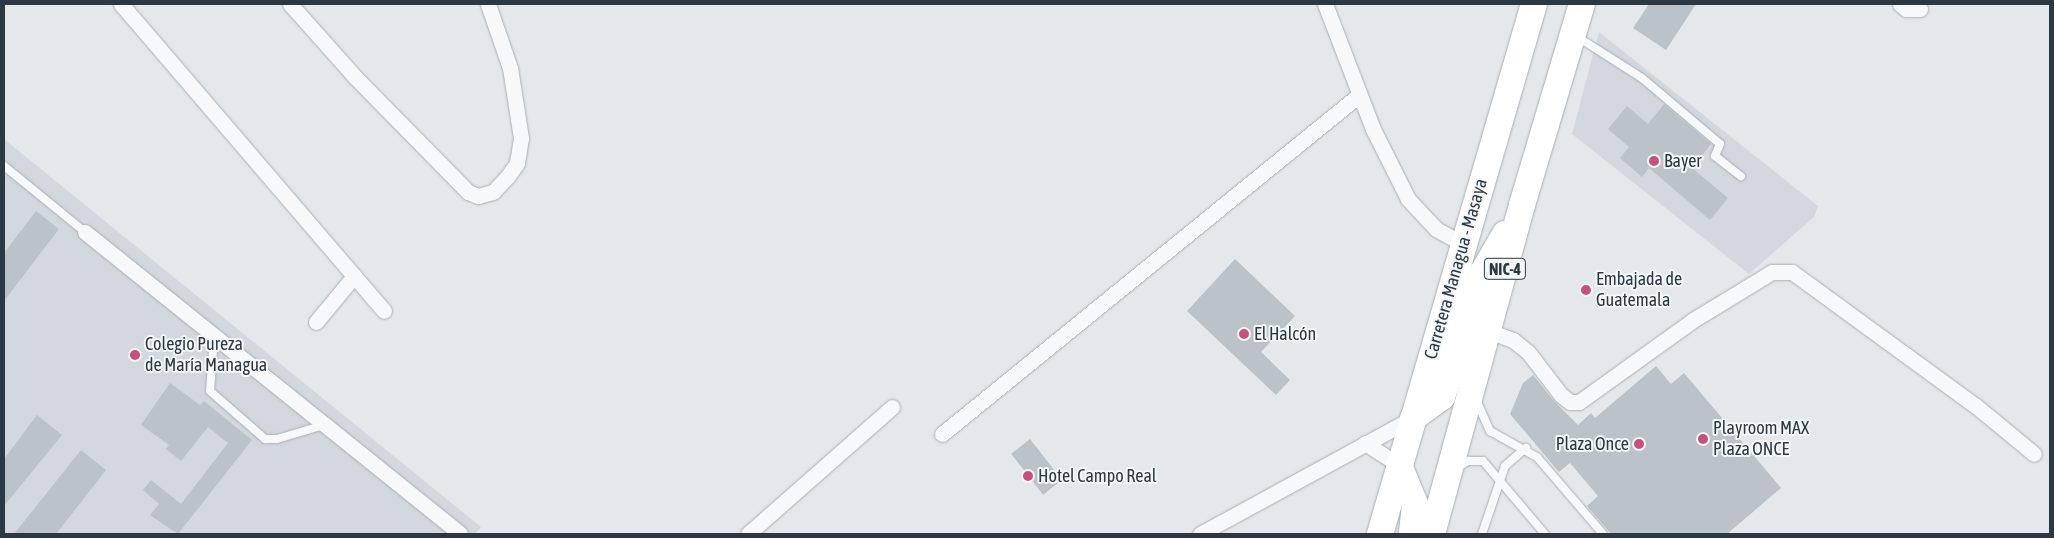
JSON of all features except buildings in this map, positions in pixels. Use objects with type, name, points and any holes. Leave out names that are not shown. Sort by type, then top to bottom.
[{"type":"highway","name":"Carretera Managua - Masaya","points":[[1380,534],[1412,418],[1534,4]]},
{"type":"highway","name":"NIC-4","points":[[1432,534],[1522,205],[1582,4]]},
{"type":"highway","points":[[1412,418],[1442,396],[1483,272],[1522,205]]},
{"type":"highway","points":[[1399,465],[1415,504],[1412,534]]},
{"type":"street","points":[[121,4],[384,311]]},
{"type":"street","points":[[290,4],[356,78],[468,192],[478,196],[493,192],[507,177],[517,163],[521,138],[510,68],[488,4]]},
{"type":"street","points":[[1324,4],[1359,96],[1408,199],[1436,229],[1463,244]]},
{"type":"street","points":[[1900,4],[1906,10],[1920,10]]},
{"type":"street","points":[[942,434],[1359,96]]},
{"type":"street","points":[[86,232],[460,534]]},
{"type":"street","points":[[1489,331],[1513,340],[1528,352],[1561,395],[1570,402],[1579,402],[1693,320],[1772,272],[1792,272],[1976,406],[2034,454]]},
{"type":"street","points":[[316,322],[354,276]]},
{"type":"street","points":[[748,534],[892,407]]},
{"type":"street","points":[[1200,534],[1412,418]]},
{"type":"street","points":[[1365,443],[1399,465]]},
{"type":"lane","points":[[1573,34],[1596,45],[1656,90],[1720,144],[1715,156],[1741,176]]},
{"type":"lane","points":[[4,166],[86,232]]},
{"type":"lane","points":[[214,337],[210,391],[265,439],[277,439],[324,425]]},
{"type":"lane","points":[[1473,389],[1482,418],[1490,431],[1526,448],[1603,534]]},
{"type":"lane","points":[[1482,534],[1508,460],[1526,448]]},
{"type":"lane","points":[[1450,472],[1476,459],[1483,460],[1501,479],[1545,534]]},
{"type":"lane","points":[[1534,534],[1537,524]]},
{"type":"shaded area","points":[[1599,32],[1818,206],[1814,217],[1749,274],[1572,134]]},
{"type":"shaded area","name":"Colegio Pureza de María Managua","points":[[4,139],[481,527],[475,534],[4,534]]},
{"type":"place","name":"Bayer","points":[[1654,161]]},
{"type":"place","name":"Embajada de Guatemala","points":[[1586,290]]},
{"type":"place","name":"El Halcón","points":[[1244,334]]},
{"type":"place","name":"Colegio Pureza de María Managua","points":[[135,355]]},
{"type":"place","name":"Playroom MAX Plaza ONCE","points":[[1703,439]]},
{"type":"place","name":"Plaza Once","points":[[1639,444]]},
{"type":"place","name":"Hotel Campo Real","points":[[1028,476]]}]
